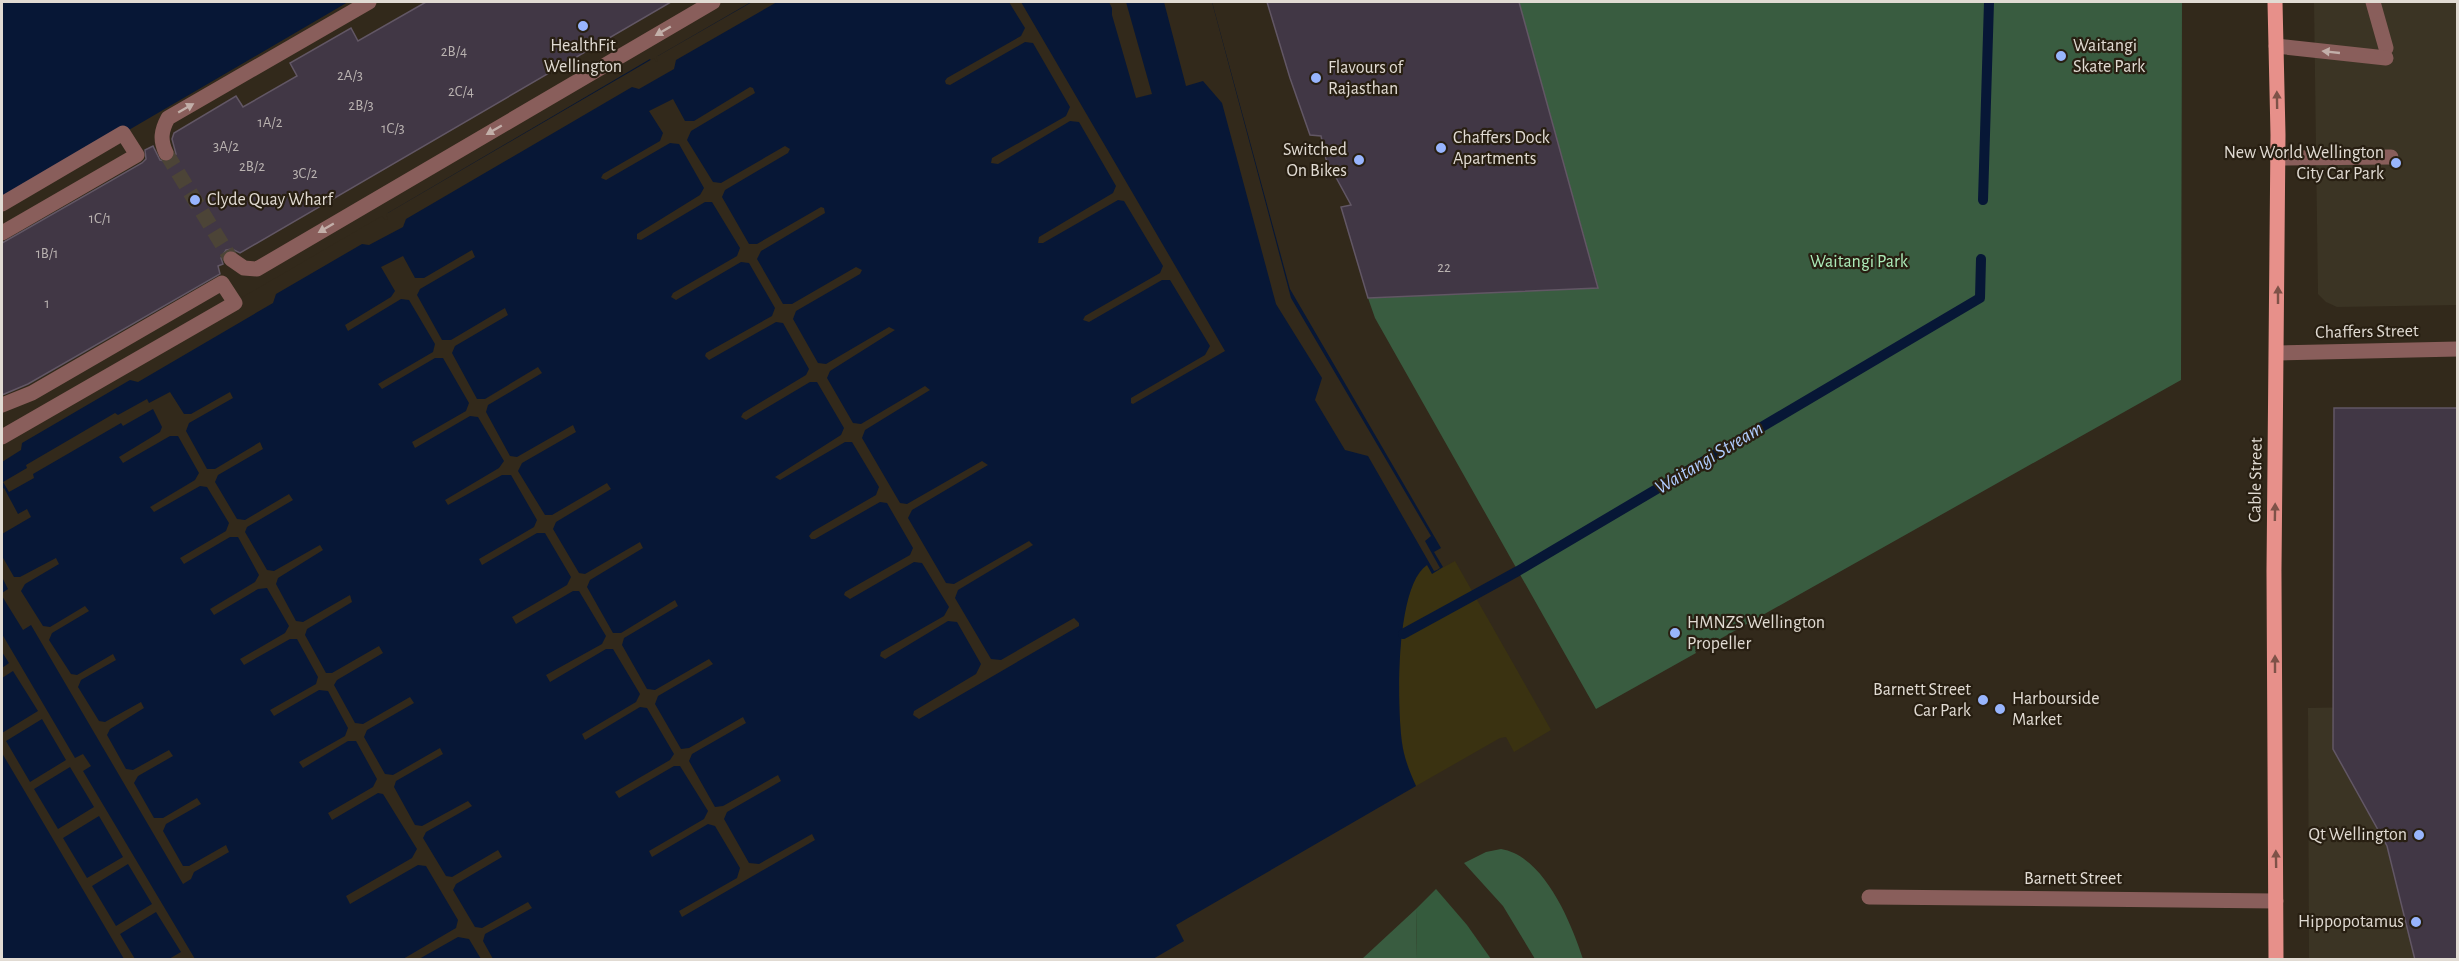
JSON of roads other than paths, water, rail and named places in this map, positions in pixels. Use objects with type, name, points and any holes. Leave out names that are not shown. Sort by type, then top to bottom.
[{"type":"main road","name":"Cable Street","points":[[2275,2],[2278,353],[2274,571],[2276,960]]},
{"type":"street","points":[[166,153],[161,143],[162,129],[168,118],[369,2]]},
{"type":"street","points":[[231,259],[244,268],[257,270],[713,2]]},
{"type":"street","points":[[2276,46],[2386,53],[2373,2]]},
{"type":"street","points":[[2,204],[123,133],[137,155],[2,233]]},
{"type":"street","points":[[2277,158],[2391,157]]},
{"type":"street","points":[[2,405],[32,393],[222,283],[235,303],[2,437]]},
{"type":"street","name":"Chaffers Street","points":[[2278,353],[2457,349]]},
{"type":"street","name":"Barnett Street","points":[[1869,897],[2276,901]]},
{"type":"water","points":[[2,2],[348,2],[2,204]]},
{"type":"water","points":[[751,2],[1212,2],[1290,289],[1441,548],[1434,552],[1443,567],[1432,574],[1427,565],[1417,577],[1409,596],[1401,648],[1400,726],[1404,754],[1416,786],[1176,925],[1184,941],[1153,959],[2,959],[2,437],[392,220],[388,213],[650,59],[655,66],[662,62],[658,56]]},
{"type":"waterway","name":"Waitangi Stream","points":[[1983,200],[1989,2]]},
{"type":"waterway","name":"Waitangi Stream","points":[[1403,634],[1518,571],[1980,298],[1981,259]]},
{"type":"tunnel","points":[[166,153],[231,259]]},
{"type":"place","name":"HealthFit Wellington","points":[[583,26]]},
{"type":"place","name":"Waitangi Skate Park","points":[[2061,56]]},
{"type":"place","name":"Flavours of Rajasthan","points":[[1316,78]]},
{"type":"place","name":"Chaffers Dock Apartments","points":[[1441,148]]},
{"type":"place","name":"Switched On Bikes","points":[[1359,160]]},
{"type":"place","name":"New World Wellington City Car Park","points":[[2396,163]]},
{"type":"place","name":"Clyde Quay Wharf","points":[[195,200]]},
{"type":"place","name":"HMNZS Wellington Propeller","points":[[1675,633]]},
{"type":"place","name":"Barnett Street Car Park","points":[[1983,700]]},
{"type":"place","name":"Harbourside Market","points":[[2000,709]]},
{"type":"place","name":"Qt Wellington","points":[[2419,835]]},
{"type":"place","name":"Hippopotamus","points":[[2416,922]]},
{"type":"park label","name":"Waitangi Park","points":[[1859,262]]}]
